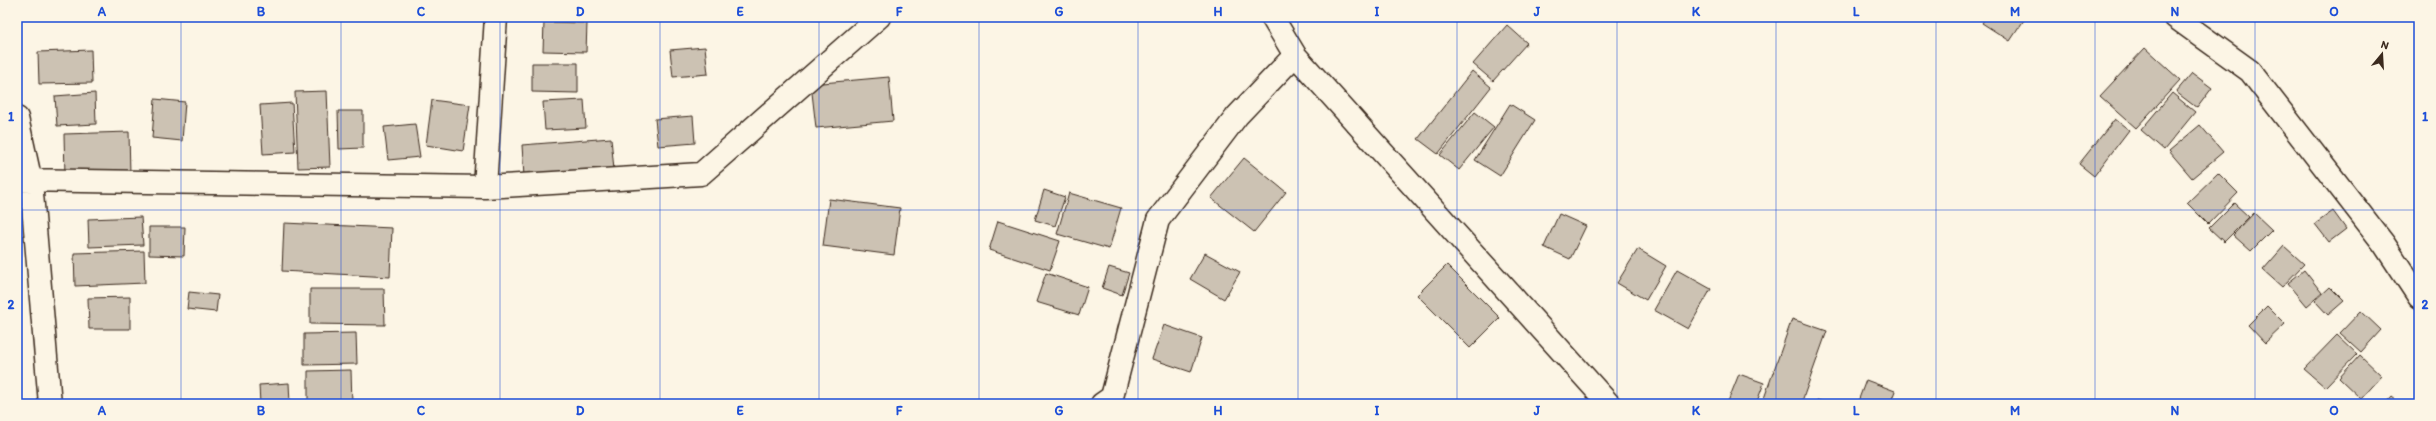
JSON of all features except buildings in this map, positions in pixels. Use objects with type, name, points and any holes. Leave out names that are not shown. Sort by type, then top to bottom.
[{"type":"street","points":[[485,187],[496,17]]},
{"type":"street","points":[[24,181],[485,187],[701,174],[879,17]]},
{"type":"street","points":[[1272,17],[1295,55],[1609,404]]},
{"type":"street","points":[[2175,17],[2250,71],[2384,244],[2419,297]]},
{"type":"street","points":[[1102,404],[1112,397],[1158,220],[1237,116],[1295,55]]},
{"type":"street","points":[[17,118],[50,404]]}]
